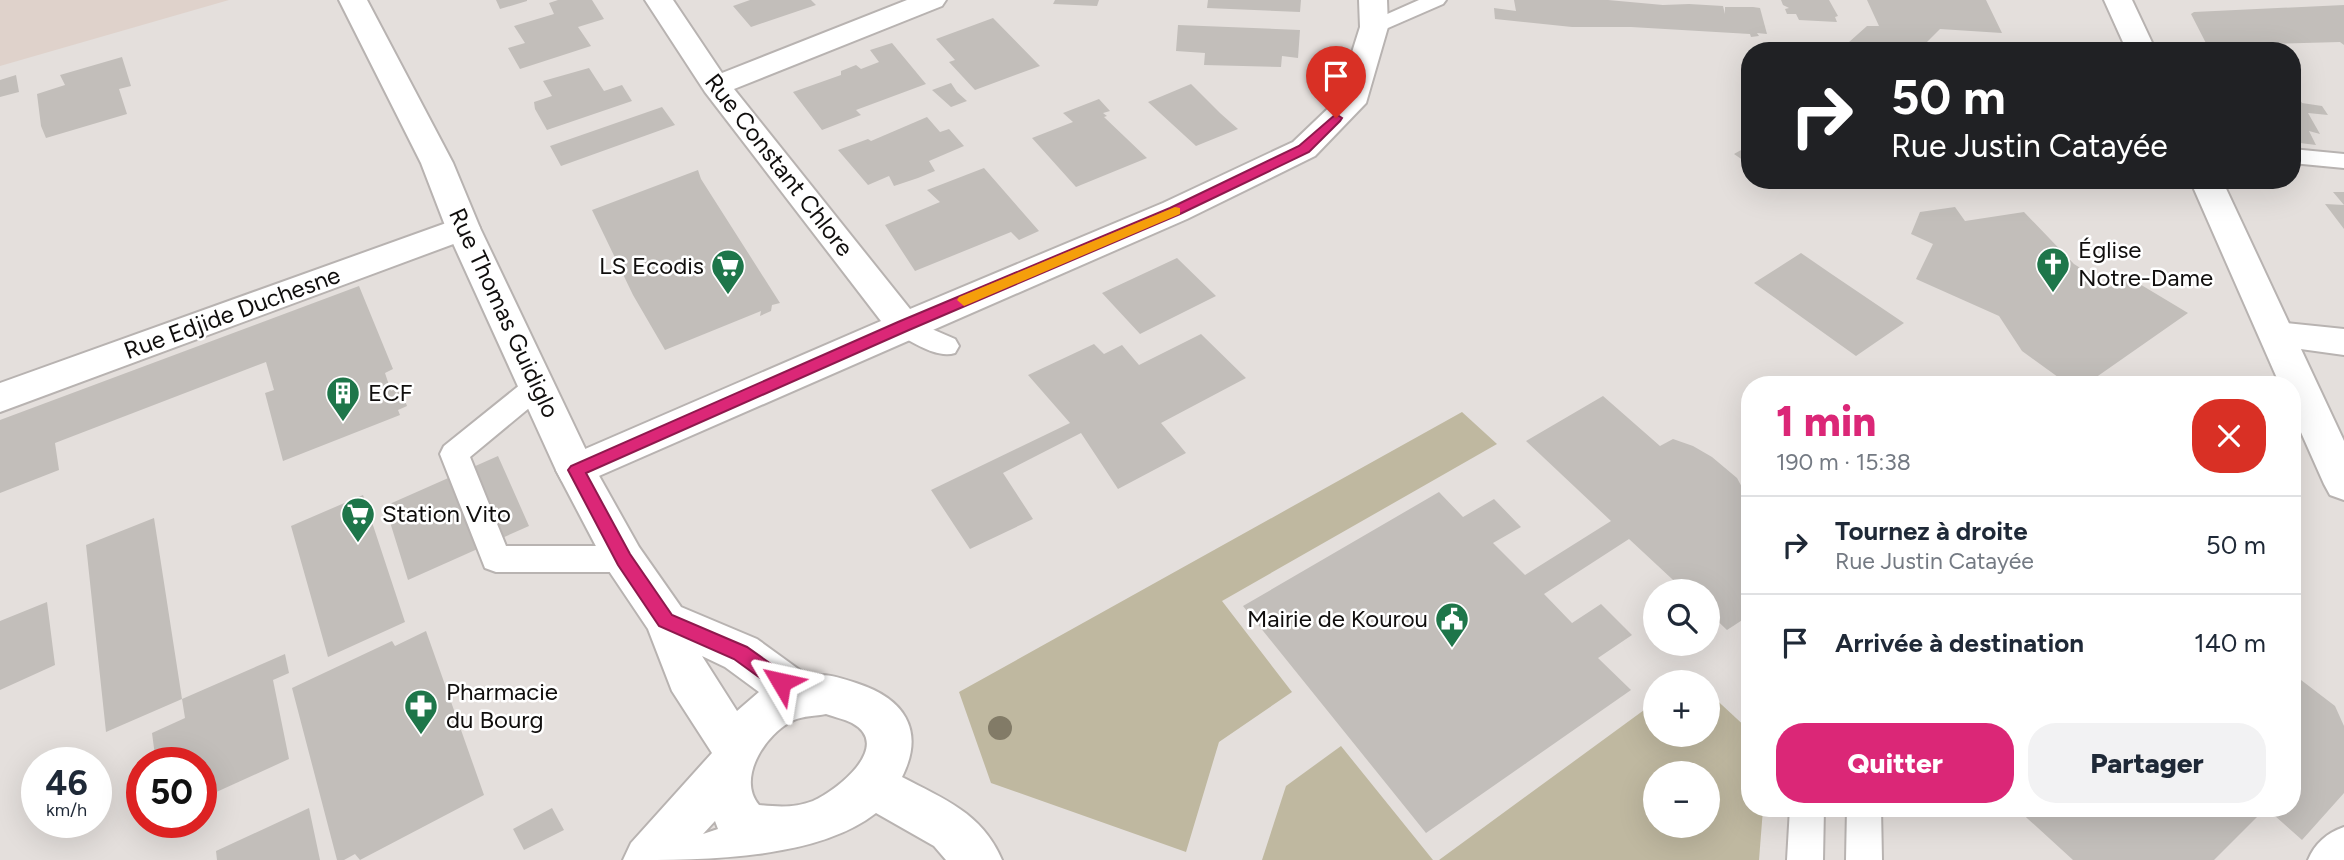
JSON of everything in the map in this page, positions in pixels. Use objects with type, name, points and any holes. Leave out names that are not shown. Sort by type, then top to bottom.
[{"type":"street","name":"Rue Thomas Guidiglo","points":[[353,0],[437,163],[463,228],[576,470],[624,559],[666,620],[688,677],[732,760]]},
{"type":"street","name":"Rue Constant Chlore","points":[[659,0],[716,86],[904,326]]},
{"type":"street","points":[[716,86],[932,0]]},
{"type":"street","points":[[2118,0],[2138,42]]},
{"type":"street","points":[[576,470],[1175,211],[1304,149],[1351,103],[1374,14]]},
{"type":"street","points":[[2210,189],[2295,376]]},
{"type":"street","name":"Rue Edjide Duchesne","points":[[0,398],[463,228]]},
{"type":"street","points":[[2277,335],[2344,342]]},
{"type":"street","points":[[2301,388],[2344,484]]},
{"type":"street","points":[[666,620],[741,653],[801,697]]},
{"type":"street","points":[[648,860],[732,760],[752,725],[775,707],[801,697],[825,694],[848,698],[868,708],[882,724],[890,746],[890,768],[883,791],[869,813],[848,831],[834,848],[779,845],[760,838],[740,821],[729,799],[732,760]]},
{"type":"street","points":[[883,791],[951,829],[977,860]]},
{"type":"street","points":[[697,860],[760,838]]},
{"type":"lane","points":[[1374,14],[1436,0]]},
{"type":"lane","points":[[2301,157],[2344,161]]},
{"type":"lane","points":[[904,326],[946,346]]},
{"type":"lane","points":[[536,387],[454,454],[496,559],[624,559]]},
{"type":"lane","points":[[1805,860],[1807,817]]},
{"type":"lane","points":[[1864,817],[1864,860]]},
{"type":"lane","points":[[2326,860],[2344,844]]},
{"type":"shaded area","points":[[0,0],[229,0],[0,66]]},
{"type":"shaded area","points":[[1462,412],[1497,444],[1222,601],[1292,692],[1219,742],[1186,852],[991,783],[959,692]]},
{"type":"shaded area","points":[[1720,703],[1741,723],[1741,817],[1762,817],[1759,860],[1439,860],[1643,711],[1643,747],[1720,747]]},
{"type":"shaded area","points":[[1341,746],[1433,860],[1262,860],[1286,786]]},
{"type":"building","points":[[496,0],[527,0],[527,1],[500,9]]},
{"type":"building","points":[[558,0],[592,0],[604,19],[578,27],[591,46],[520,69],[508,48],[525,43],[514,26],[554,14],[549,3]]},
{"type":"building","points":[[750,0],[811,0],[816,5],[751,27],[733,6]]},
{"type":"building","points":[[1055,0],[1099,0],[1097,6],[1053,4]]},
{"type":"building","points":[[1208,0],[1301,0],[1300,12],[1207,8]]},
{"type":"building","points":[[1514,0],[1608,0],[1663,5],[1723,6],[1725,14],[1725,7],[1753,7],[1760,8],[1767,34],[1757,33],[1759,36],[1751,37],[1750,34],[1631,27],[1572,27],[1495,19],[1494,8],[1516,11]]},
{"type":"building","points":[[1781,0],[1829,0],[1838,16],[1835,17],[1837,22],[1799,20],[1796,14],[1787,14],[1785,9],[1789,8],[1783,5]]},
{"type":"building","points":[[1867,0],[1986,0],[2002,33],[1940,29],[1927,42],[1849,42],[1867,26],[1879,26]]},
{"type":"building","points":[[2344,5],[2344,45],[2340,42],[2205,42],[2191,14]]},
{"type":"building","points":[[993,18],[1040,66],[975,90],[949,62],[955,60],[936,39]]},
{"type":"building","points":[[1178,25],[1300,30],[1298,58],[1282,56],[1281,67],[1204,65],[1205,53],[1176,51]]},
{"type":"building","points":[[892,43],[926,84],[856,110],[861,115],[822,130],[793,92],[841,75],[841,71],[856,65],[861,69],[879,62],[870,50]]},
{"type":"building","points":[[122,57],[131,86],[119,89],[127,114],[46,138],[41,126],[37,94],[65,85],[60,75]]},
{"type":"building","points":[[589,68],[604,91],[622,85],[632,101],[547,130],[534,102],[552,96],[543,81]]},
{"type":"building","points":[[16,75],[19,92],[0,97],[0,80]]},
{"type":"building","points":[[951,83],[967,101],[951,107],[932,90]]},
{"type":"building","points":[[1191,84],[1238,129],[1196,146],[1148,102]]},
{"type":"building","points":[[1099,99],[1110,111],[1103,113],[1107,116],[1104,117],[1147,158],[1076,187],[1032,138],[1073,122],[1063,113]]},
{"type":"building","points":[[2301,101],[2322,106],[2328,115],[2308,113],[2320,134],[2309,131],[2316,145],[2301,143]]},
{"type":"building","points":[[662,107],[675,125],[561,166],[550,146]]},
{"type":"building","points":[[927,117],[940,132],[949,129],[964,146],[929,161],[935,171],[918,178],[894,186],[889,176],[868,185],[838,150],[868,139],[871,141]]},
{"type":"building","points":[[984,168],[1039,231],[1019,240],[1011,232],[915,271],[885,225],[940,202],[927,190]]},
{"type":"building","points":[[698,170],[701,179],[780,303],[772,305],[771,311],[760,316],[761,311],[665,350],[633,295],[592,210]]},
{"type":"building","points":[[2333,192],[2344,192],[2344,205]]},
{"type":"building","points":[[2325,204],[2344,205],[2344,229]]},
{"type":"building","name":"Église Notre-Dame","points":[[1955,207],[1965,221],[2024,212],[2074,264],[2110,287],[2128,277],[2188,313],[2098,376],[2057,376],[2022,351],[1999,316],[1916,279],[1933,244],[1911,234],[1920,212]]},
{"type":"building","points":[[1801,253],[1904,323],[1856,356],[1754,283]]},
{"type":"building","points":[[1177,258],[1216,296],[1140,334],[1102,293]]},
{"type":"building","points":[[359,286],[393,369],[385,373],[391,391],[400,387],[407,406],[398,410],[400,415],[283,461],[265,393],[274,390],[266,362],[55,443],[59,470],[0,493],[0,420]]},
{"type":"building","points":[[1201,334],[1246,378],[1161,423],[1186,453],[1118,489],[1081,433],[1003,473],[1033,519],[970,549],[931,490],[1070,423],[1028,375],[1094,344],[1104,354],[1122,345],[1139,365]]},
{"type":"building","name":"Mairie de Kourou","points":[[1603,396],[1660,446],[1673,439],[1693,446],[1712,457],[1737,478],[1741,485],[1741,621],[1727,630],[1720,623],[1720,579],[1672,579],[1629,539],[1544,594],[1572,623],[1601,604],[1632,635],[1598,658],[1631,690],[1426,833],[1243,606],[1439,492],[1463,517],[1494,499],[1521,527],[1493,543],[1525,575],[1611,521],[1526,441]]},
{"type":"building","points":[[498,456],[529,526],[408,580],[385,506]]},
{"type":"building","points":[[363,495],[405,622],[328,657],[291,526]]},
{"type":"building","points":[[154,518],[182,699],[106,732],[86,545]]},
{"type":"building","points":[[47,602],[55,665],[0,690],[0,621]]},
{"type":"building","points":[[426,631],[484,795],[360,860],[355,854],[344,860],[337,860],[292,688],[392,641],[395,646]]},
{"type":"building","points":[[285,654],[289,673],[273,680],[289,759],[217,792],[217,747],[154,747],[152,733],[185,718],[182,699]]},
{"type":"building","points":[[2301,680],[2335,706],[2344,726],[2344,793],[2302,840],[2276,817],[2301,817]]},
{"type":"building","points":[[309,808],[320,860],[217,860],[216,851]]},
{"type":"building","points":[[552,808],[564,830],[524,850],[513,829]]},
{"type":"building","points":[[2026,817],[2257,817],[2214,860],[2073,860]]},
{"type":"slow traffic","points":[[964,300],[1175,211]]},
{"type":"place","name":"Église Notre-Dame","points":[[2053,294]]},
{"type":"place","name":"LS Ecodis","points":[[728,296]]},
{"type":"place","name":"ECF","points":[[343,423]]},
{"type":"place","name":"Station Vito","points":[[358,544]]},
{"type":"place","name":"Mairie de Kourou","points":[[1452,649]]},
{"type":"place","name":"Pharmacie du Bourg","points":[[421,736]]},
{"type":"route","points":[[781,682],[741,653],[666,620],[624,559],[576,470],[1175,211],[1304,149],[1336,118]]}]
